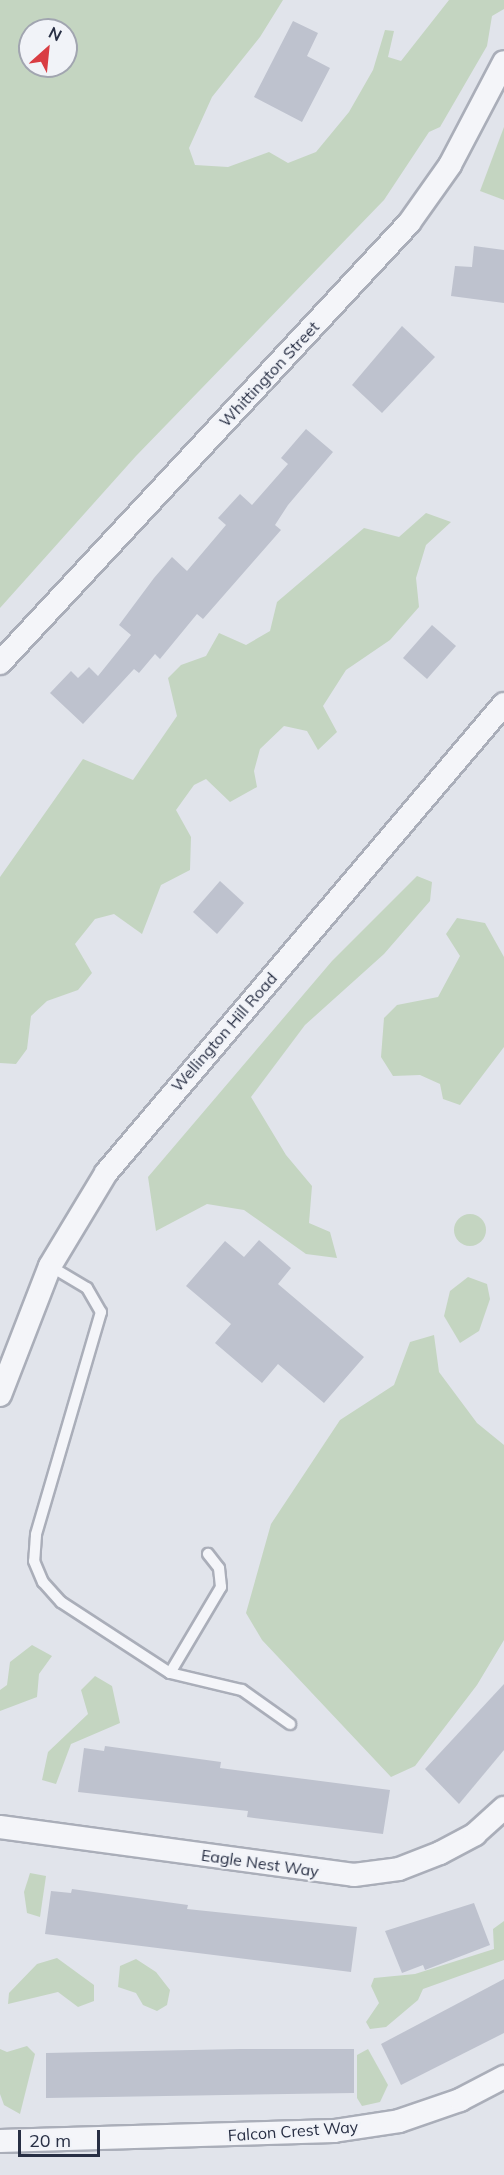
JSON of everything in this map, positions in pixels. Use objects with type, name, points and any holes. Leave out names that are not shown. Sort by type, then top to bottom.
[{"type":"street","name":"Whittington Street","points":[[0,663],[409,223],[450,165],[504,62]]},
{"type":"street","name":"Wellington Hill Road","points":[[0,1395],[50,1266],[106,1173],[146,1122],[504,704]]},
{"type":"street","name":"Eagle Nest Way","points":[[0,1827],[354,1875],[399,1869],[440,1853],[475,1834],[504,1808]]},
{"type":"street","name":"Falcon Crest Way","points":[[0,2141],[334,2131],[399,2121],[460,2100],[504,2078]]},
{"type":"lane","points":[[50,1266],[87,1288],[101,1312],[36,1534],[34,1561],[43,1582],[61,1602],[170,1673],[242,1690],[290,1724]]},
{"type":"lane","points":[[170,1673],[221,1587],[219,1568],[208,1554]]},
{"type":"green space","points":[[0,0],[283,0],[260,37],[212,97],[189,148],[195,165],[228,167],[269,152],[288,163],[316,152],[349,112],[373,70],[385,30],[394,31],[388,57],[401,61],[449,0],[504,0],[504,9],[492,16],[487,46],[440,127],[429,132],[384,200],[136,456],[0,608]]},
{"type":"green space","points":[[504,127],[504,200],[480,191]]},
{"type":"green space","points":[[426,513],[451,522],[426,545],[416,578],[419,607],[390,640],[346,670],[323,706],[337,732],[318,750],[307,731],[284,726],[260,749],[254,771],[257,787],[230,802],[206,779],[194,785],[176,810],[191,837],[190,870],[161,885],[142,934],[114,914],[95,919],[75,944],[92,973],[78,990],[47,1001],[31,1016],[27,1049],[16,1064],[0,1063],[0,877],[83,759],[133,780],[177,716],[168,678],[181,665],[206,656],[219,633],[246,645],[270,631],[277,602],[364,528],[399,537]]},
{"type":"green space","points":[[417,876],[432,882],[430,901],[384,954],[305,1025],[251,1097],[286,1155],[312,1186],[309,1223],[330,1232],[337,1258],[306,1254],[244,1210],[207,1204],[156,1231],[148,1177],[332,961]]},
{"type":"green space","points":[[457,918],[485,923],[504,957],[504,1047],[460,1105],[443,1099],[440,1084],[420,1075],[393,1076],[381,1057],[384,1018],[397,1005],[438,997],[460,956],[446,934]]},
{"type":"green space","points":[[470,1214],[481,1219],[486,1230],[481,1241],[470,1246],[459,1241],[454,1230],[459,1219]]},
{"type":"green space","points":[[468,1277],[487,1284],[490,1299],[479,1331],[460,1343],[444,1316],[450,1291]]},
{"type":"green space","points":[[434,1335],[439,1372],[477,1423],[504,1445],[504,1640],[477,1685],[415,1766],[391,1777],[262,1640],[246,1613],[271,1524],[340,1420],[394,1385],[410,1342]]},
{"type":"green space","points":[[32,1645],[52,1656],[39,1674],[37,1697],[0,1711],[0,1690],[7,1685],[10,1662]]},
{"type":"green space","points":[[95,1676],[112,1686],[120,1723],[71,1744],[56,1784],[42,1780],[48,1752],[88,1714],[81,1690]]},
{"type":"green space","points":[[30,1873],[46,1876],[40,1917],[27,1913],[24,1892]]},
{"type":"green space","points":[[504,1921],[504,1960],[423,1989],[418,2000],[386,2027],[370,2029],[366,2022],[379,2003],[371,1986],[374,1978],[415,1974],[494,1949],[493,1929]]},
{"type":"green space","points":[[57,1958],[94,1985],[94,2001],[78,2007],[58,1992],[8,2004],[9,1993],[37,1964]]},
{"type":"green space","points":[[136,1959],[156,1972],[170,1990],[167,2005],[157,2011],[143,2005],[136,1993],[118,1987],[120,1966]]},
{"type":"green space","points":[[27,2046],[35,2054],[20,2114],[4,2105],[0,2094],[0,2049],[7,2052]]},
{"type":"green space","points":[[368,2049],[388,2085],[380,2102],[362,2106],[357,2098],[357,2055]]},
{"type":"building","points":[[293,21],[318,33],[307,56],[330,68],[302,122],[254,97]]},
{"type":"building","points":[[474,246],[504,250],[504,303],[451,296],[455,266],[472,267]]},
{"type":"building","points":[[402,326],[435,357],[382,413],[352,385]]},
{"type":"building","points":[[306,429],[333,452],[288,505],[275,525],[281,530],[203,619],[197,614],[160,659],[155,654],[139,673],[134,669],[83,724],[50,693],[71,671],[78,678],[89,667],[98,676],[131,635],[119,625],[154,578],[172,557],[187,571],[226,525],[218,518],[240,494],[252,505],[288,464],[281,458]]},
{"type":"building","points":[[432,625],[456,646],[427,679],[403,658]]},
{"type":"building","points":[[220,881],[244,903],[217,934],[193,912]]},
{"type":"building","points":[[259,1240],[291,1268],[278,1284],[364,1357],[324,1403],[278,1364],[262,1383],[215,1343],[231,1324],[186,1286],[225,1241],[244,1257]]},
{"type":"building","points":[[504,1684],[504,1750],[459,1804],[425,1769]]},
{"type":"building","points":[[105,1746],[221,1762],[220,1768],[390,1790],[383,1834],[247,1817],[248,1811],[78,1792],[84,1748],[104,1751]]},
{"type":"building","points":[[72,1889],[188,1905],[187,1909],[357,1927],[351,1972],[45,1934],[51,1891],[71,1893]]},
{"type":"building","points":[[474,1903],[490,1945],[425,1970],[423,1965],[402,1973],[385,1931]]},
{"type":"building","points":[[504,1979],[504,2033],[401,2085],[381,2044]]},
{"type":"building","points":[[354,2049],[354,2093],[46,2098],[46,2053]]}]
